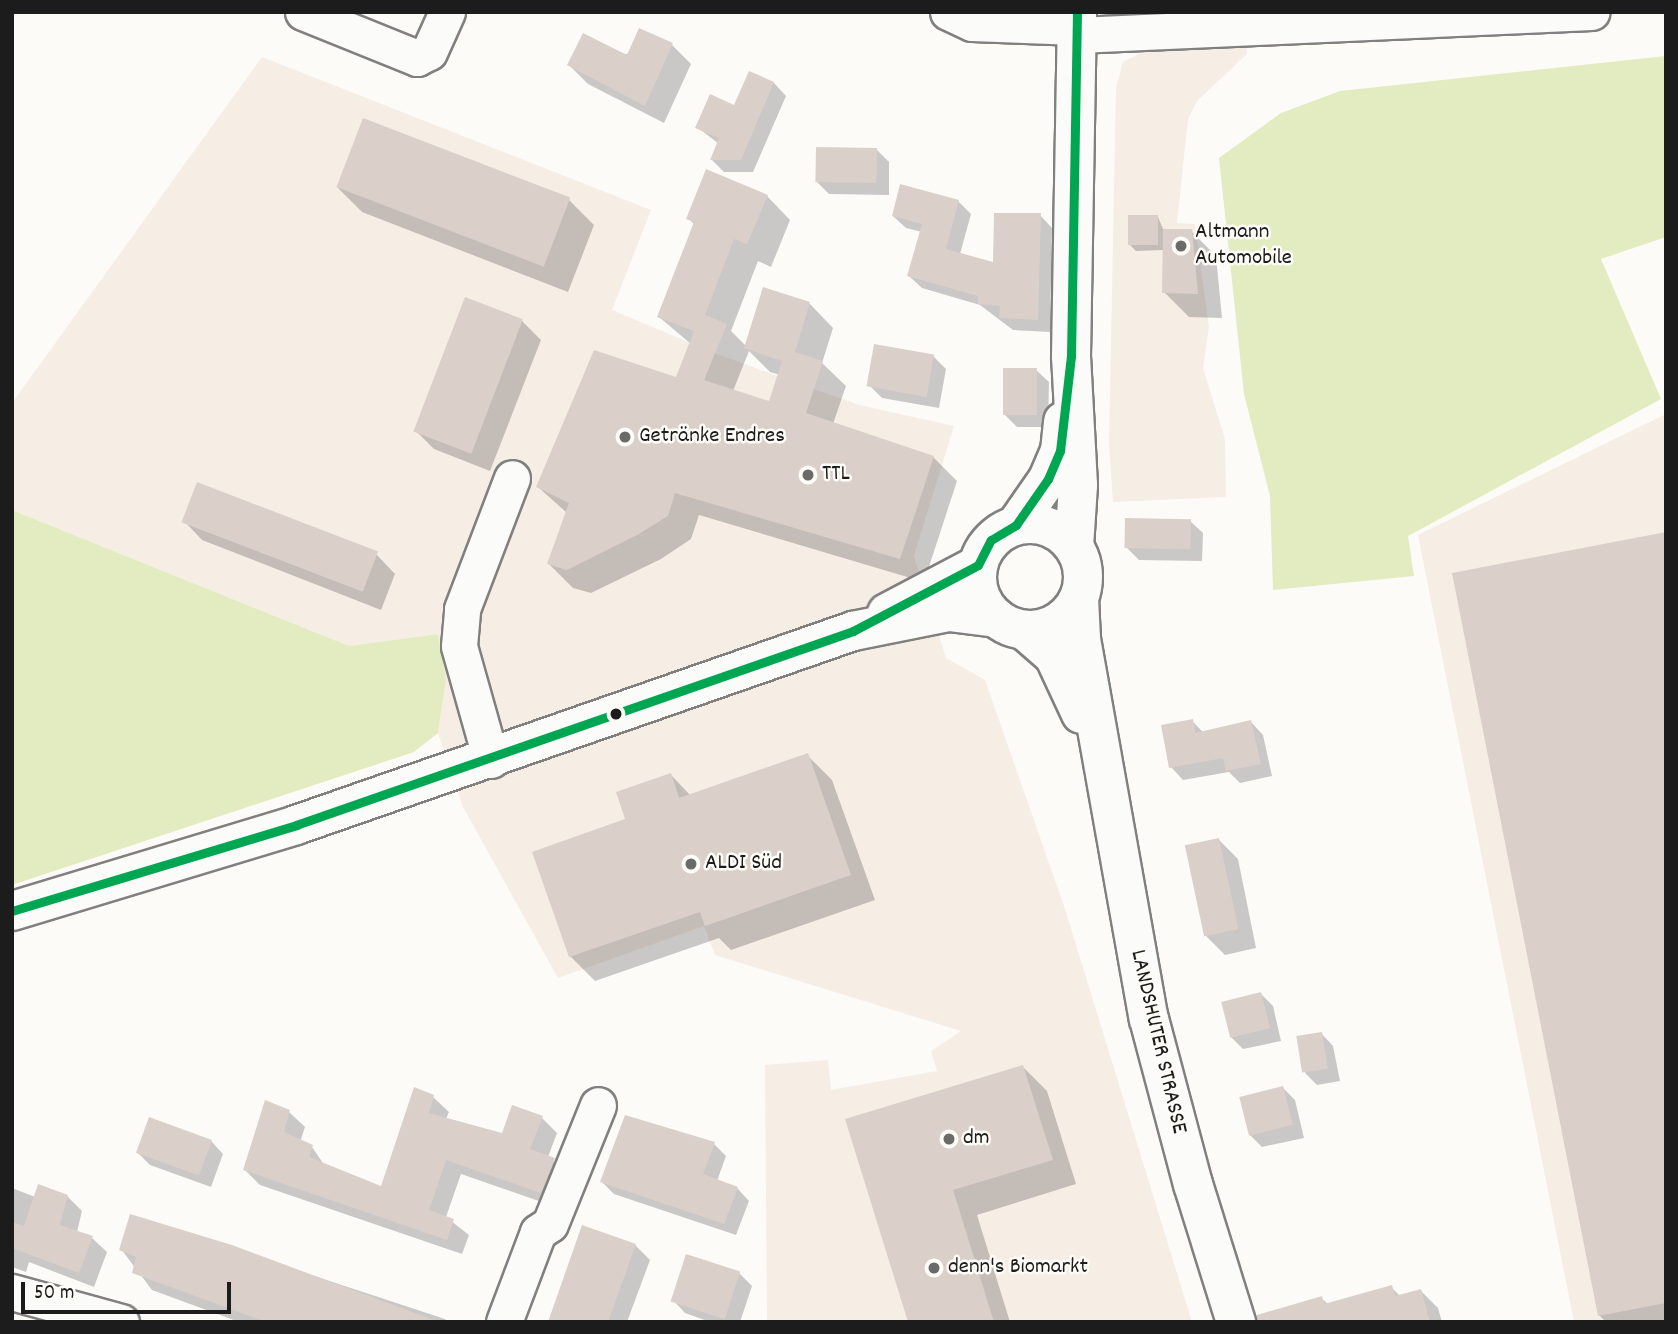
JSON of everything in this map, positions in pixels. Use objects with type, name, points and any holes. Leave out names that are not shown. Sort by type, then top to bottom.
[{"type":"main road","points":[[1074,547],[1078,485],[1071,356],[1077,25]]},
{"type":"main road","points":[[12,911],[296,825],[491,760],[853,631],[978,565],[992,540],[1016,525],[1048,479],[1060,452],[1071,356]]},
{"type":"main road","points":[[853,631],[949,612],[1011,624],[1057,623],[1079,598],[1082,564],[1074,547],[1049,527],[1016,525]]},
{"type":"main road","points":[[978,565],[980,595],[1011,624]]},
{"type":"main road","name":"LANDSHUTER STRASSE","points":[[1079,598],[1081,639],[1149,1019],[1193,1184],[1236,1322]]},
{"type":"main road","name":"LANDSHUTER STRASSE","points":[[1011,624],[1054,656],[1101,757]]},
{"type":"street","points":[[303,12],[417,58],[429,52],[447,12]]},
{"type":"street","points":[[948,12],[972,23],[1077,25],[1591,12]]},
{"type":"street","points":[[491,760],[459,646],[462,609],[512,478]]},
{"type":"street","points":[[503,1322],[538,1232],[551,1224],[598,1105]]},
{"type":"street","points":[[12,1292],[121,1322]]},
{"type":"shaded area","points":[[1246,42],[1247,54],[1197,101],[1188,119],[1177,223],[1195,224],[1209,327],[1203,368],[1225,439],[1226,497],[1113,502],[1109,444],[1116,88],[1123,62],[1155,46]]},
{"type":"shaded area","points":[[262,57],[651,210],[612,310],[717,354],[859,405],[954,426],[914,556],[946,658],[985,680],[1065,909],[1192,1322],[767,1322],[765,1065],[828,1060],[831,1090],[937,1071],[931,1051],[961,1031],[715,955],[704,926],[558,978],[463,807],[438,733],[446,680],[438,634],[349,646],[12,510],[12,403]]},
{"type":"shaded area","points":[[1666,414],[1666,1322],[1574,1322],[1418,535]]},
{"type":"green space","points":[[1666,56],[1666,237],[1601,259],[1661,399],[1408,536],[1414,576],[1273,590],[1270,496],[1244,394],[1219,158],[1281,113],[1340,91]]},
{"type":"green space","points":[[12,510],[349,646],[438,634],[446,680],[438,733],[414,752],[12,885]]},
{"type":"building","points":[[639,28],[673,43],[645,106],[567,65],[583,33],[627,55]]},
{"type":"building","points":[[749,71],[774,82],[741,160],[710,160],[719,138],[695,128],[710,94],[734,105]]},
{"type":"building","points":[[363,118],[570,198],[544,267],[336,187]]},
{"type":"building","points":[[816,147],[877,148],[876,183],[815,182]]},
{"type":"building","points":[[706,169],[768,195],[747,244],[734,239],[705,315],[727,324],[704,380],[769,401],[782,361],[744,348],[763,287],[810,302],[795,352],[823,361],[806,413],[934,456],[900,559],[675,493],[668,516],[637,535],[567,570],[547,564],[569,503],[536,487],[594,350],[676,377],[694,331],[657,317],[694,222],[686,219]]},
{"type":"building","points":[[900,184],[959,200],[946,249],[993,262],[994,213],[1041,213],[1038,320],[999,318],[1000,306],[978,304],[978,296],[907,276],[922,224],[892,216]]},
{"type":"building","points":[[1128,215],[1158,215],[1158,245],[1128,245]]},
{"type":"building","name":"Altmann Automobile","points":[[1163,229],[1192,229],[1198,294],[1162,293]]},
{"type":"building","points":[[465,297],[523,319],[471,454],[413,431]]},
{"type":"building","points":[[874,344],[934,355],[927,397],[867,386]]},
{"type":"building","points":[[1003,368],[1037,368],[1037,415],[1003,415]]},
{"type":"building","points":[[197,482],[378,552],[363,592],[182,522]]},
{"type":"building","points":[[1125,518],[1191,519],[1190,549],[1124,548]]},
{"type":"building","points":[[1666,532],[1666,1303],[1598,1316],[1452,573]]},
{"type":"building","points":[[1193,719],[1195,733],[1251,720],[1261,764],[1226,771],[1223,758],[1169,768],[1161,725]]},
{"type":"building","name":"ALDI Süd","points":[[808,753],[851,875],[705,926],[700,912],[569,957],[532,852],[625,819],[616,792],[671,773],[679,798]]},
{"type":"building","points":[[1219,838],[1238,929],[1204,936],[1185,845]]},
{"type":"building","points":[[1261,992],[1270,1028],[1230,1038],[1221,1002]]},
{"type":"building","points":[[1322,1032],[1328,1069],[1302,1073],[1296,1036]]},
{"type":"building","name":"dm","points":[[1023,1065],[1053,1160],[953,1190],[994,1322],[908,1322],[845,1119]]},
{"type":"building","points":[[1283,1086],[1293,1125],[1249,1136],[1239,1097]]},
{"type":"building","points":[[414,1087],[434,1095],[429,1113],[502,1133],[512,1105],[543,1116],[530,1149],[555,1158],[541,1193],[446,1160],[429,1210],[454,1219],[447,1240],[243,1170],[265,1100],[290,1110],[284,1132],[313,1145],[309,1157],[381,1186]]},
{"type":"building","points":[[625,1115],[715,1142],[703,1174],[738,1187],[724,1224],[600,1182]]},
{"type":"building","points":[[149,1117],[212,1140],[199,1176],[136,1153]]},
{"type":"building","points":[[38,1184],[68,1195],[60,1225],[93,1236],[79,1273],[12,1248],[12,1222],[24,1226]]},
{"type":"building","points":[[130,1214],[232,1245],[439,1322],[266,1322],[132,1273],[136,1257],[119,1250]]},
{"type":"building","points":[[582,1225],[636,1244],[608,1322],[548,1322]]},
{"type":"building","points":[[686,1254],[740,1272],[725,1319],[671,1302]]},
{"type":"building","points":[[1392,1285],[1395,1296],[1421,1289],[1430,1322],[1257,1322],[1257,1315],[1322,1296],[1324,1304]]},
{"type":"transit line","points":[[12,911],[296,825],[853,631],[978,565],[991,540],[1016,525],[1048,479],[1060,451],[1071,356],[1077,12]]},
{"type":"place","name":"Altmann Automobile","points":[[1181,246]]},
{"type":"place","name":"Getränke Endres","points":[[625,437]]},
{"type":"place","name":"TTL","points":[[808,475]]},
{"type":"place","name":"ALDI Süd","points":[[691,864]]},
{"type":"place","name":"dm","points":[[949,1139]]},
{"type":"place","name":"denn's Biomarkt","points":[[934,1268]]}]
